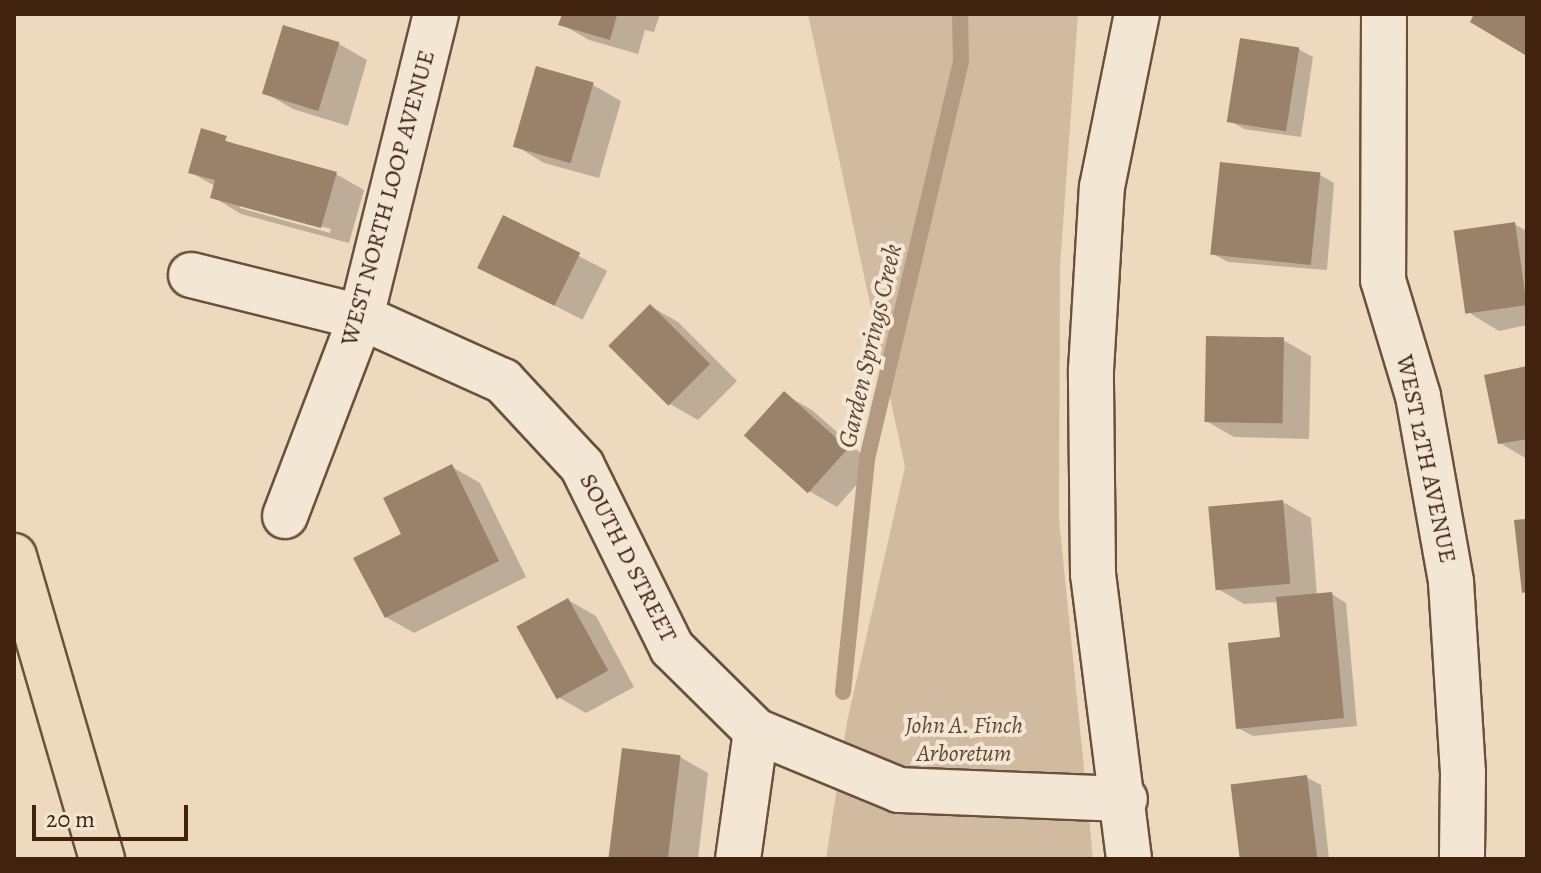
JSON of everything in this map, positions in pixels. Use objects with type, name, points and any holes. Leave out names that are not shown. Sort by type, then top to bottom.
[{"type":"highway","points":[[14,556],[102,859]]},
{"type":"street","name":"WEST NORTH LOOP AVENUE","points":[[285,516],[361,317],[436,14]]},
{"type":"street","points":[[1129,859],[1125,799],[1093,574],[1091,370],[1102,187],[1137,14]]},
{"type":"street","name":"WEST 12TH AVENUE","points":[[1384,14],[1383,280],[1418,396],[1451,582],[1463,773],[1462,859]]},
{"type":"street","name":"SOUTH D STREET","points":[[191,275],[361,317],[503,381],[582,466],[672,648],[756,731],[899,790],[1125,799]]},
{"type":"street","points":[[738,859],[756,731]]},
{"type":"green space","name":"John A. Finch Arboretum","points":[[808,14],[1078,14],[1060,267],[1059,519],[1093,859],[826,859],[847,722],[905,467]]},
{"type":"building","points":[[562,14],[627,14],[617,15],[610,40],[558,25]]},
{"type":"building","points":[[1474,14],[1527,14],[1527,56],[1470,22]]},
{"type":"building","points":[[283,25],[339,42],[318,111],[262,94]]},
{"type":"building","points":[[1240,38],[1299,47],[1286,131],[1227,122]]},
{"type":"building","points":[[536,66],[594,83],[571,163],[513,147]]},
{"type":"building","points":[[201,128],[227,136],[225,141],[337,172],[321,228],[210,198],[215,180],[188,173]]},
{"type":"building","points":[[1220,162],[1320,173],[1311,265],[1210,254]]},
{"type":"building","points":[[503,215],[580,253],[554,306],[477,268]]},
{"type":"building","points":[[1515,222],[1527,305],[1465,314],[1454,231]]},
{"type":"building","points":[[650,304],[710,364],[668,406],[608,346]]},
{"type":"building","points":[[1206,336],[1284,337],[1282,423],[1204,422]]},
{"type":"building","points":[[1527,366],[1527,439],[1498,444],[1484,375]]},
{"type":"building","points":[[784,391],[848,449],[808,493],[744,436]]},
{"type":"building","points":[[452,464],[499,561],[385,618],[353,558],[401,534],[383,498]]},
{"type":"building","points":[[1283,500],[1290,584],[1216,590],[1208,507]]},
{"type":"building","points":[[1527,519],[1527,592],[1522,593],[1514,520]]},
{"type":"building","points":[[1332,592],[1344,718],[1236,729],[1228,643],[1280,637],[1276,597]]},
{"type":"building","points":[[568,598],[608,671],[557,699],[516,627]]},
{"type":"building","points":[[622,748],[681,755],[668,859],[608,859]]},
{"type":"building","points":[[1307,775],[1317,859],[1240,859],[1231,784]]},
{"type":"waterway","name":"Garden Springs Creek","points":[[843,692],[867,459],[961,61],[960,14]]}]
